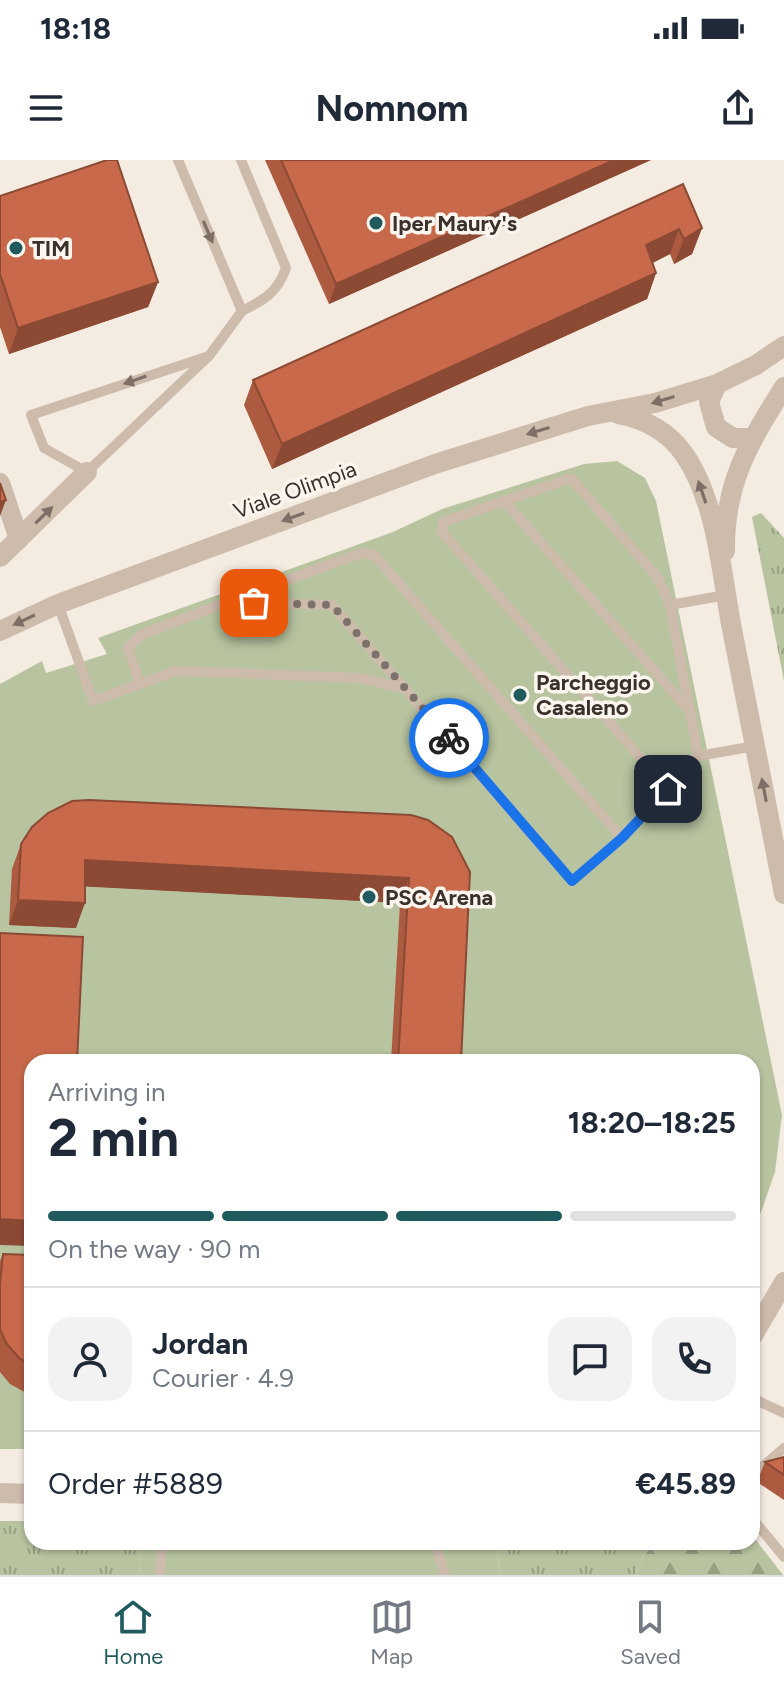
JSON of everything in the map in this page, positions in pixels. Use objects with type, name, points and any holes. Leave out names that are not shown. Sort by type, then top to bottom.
[{"type":"street","name":"Viale Olimpia","points":[[0,631],[58,604],[435,464],[588,416],[614,413],[717,384],[756,365],[784,346]]},
{"type":"street","points":[[717,384],[709,411],[716,427],[733,438],[753,438]]},
{"type":"street","name":"Viale Olimpia","points":[[726,595],[725,531],[728,504],[739,464],[784,387]]},
{"type":"street","name":"Viale Olimpia","points":[[614,413],[653,426],[674,441],[684,453],[706,503],[784,894]]},
{"type":"street","points":[[0,557],[87,472]]},
{"type":"street","points":[[0,483],[19,539]]},
{"type":"street","points":[[760,1323],[784,1282]]},
{"type":"street","points":[[0,1493],[24,1494]]},
{"type":"lane","points":[[178,160],[242,311]]},
{"type":"lane","points":[[209,356],[31,415],[44,448],[87,472],[209,356],[242,311],[265,300],[280,285],[286,268],[241,160]]},
{"type":"lane","points":[[668,789],[442,532],[443,522],[571,478],[658,578],[670,605],[698,756]]},
{"type":"lane","points":[[504,501],[690,711]]},
{"type":"lane","points":[[140,684],[129,656],[133,640],[361,553],[374,555],[622,838]]},
{"type":"lane","points":[[670,605],[726,595]]},
{"type":"lane","points":[[227,602],[332,605],[572,881],[622,838],[698,756],[755,746]]},
{"type":"lane","points":[[58,604],[93,701],[175,671],[361,678],[406,689]]},
{"type":"lane","points":[[760,1402],[784,1413]]},
{"type":"lane","points":[[760,1469],[784,1448]]},
{"type":"lane","points":[[760,1528],[784,1557]]},
{"type":"lane","points":[[160,1575],[162,1550]]},
{"type":"lane","points":[[437,1550],[445,1575]]},
{"type":"green space","name":"PSC Arena","points":[[617,461],[645,478],[656,501],[782,1115],[775,1172],[760,1215],[760,1054],[24,1054],[24,1449],[0,1449],[0,684],[42,661],[46,673],[107,654],[98,638],[393,532],[442,509],[584,464]]},
{"type":"green space","points":[[761,513],[784,538],[784,681],[752,517]]},
{"type":"green space","points":[[0,1521],[24,1521],[24,1550],[141,1550],[139,1575],[0,1575]]},
{"type":"green space","points":[[760,1545],[783,1575],[635,1575],[642,1557],[649,1550],[760,1550]]},
{"type":"green space","points":[[141,1550],[496,1550],[501,1575],[139,1575]]},
{"type":"green space","points":[[496,1550],[649,1550],[642,1557],[635,1575],[501,1575]]},
{"type":"building","points":[[107,160],[117,160],[158,282],[18,328],[0,274],[0,196]]},
{"type":"building","points":[[281,160],[614,160],[336,284]]},
{"type":"building","points":[[683,184],[702,228],[684,239],[679,229],[646,245],[656,273],[282,444],[253,380]]},
{"type":"building","points":[[0,483],[6,500],[0,502]]},
{"type":"building","points":[[72,801],[411,815],[428,820],[452,837],[470,872],[461,1054],[398,1054],[409,878],[85,860],[85,903],[18,900],[21,844],[32,827],[48,813]]},
{"type":"building","points":[[0,933],[83,937],[77,1054],[24,1054],[24,1220],[0,1219]]},
{"type":"building","points":[[3,1254],[24,1255],[24,1361],[6,1343],[0,1329]]},
{"type":"building","points":[[784,1457],[784,1475],[765,1462]]},
{"type":"way so far","points":[[254,603],[332,605],[449,738]]},
{"type":"place","name":"Iper Maury's","points":[[376,223]]},
{"type":"place","name":"TIM","points":[[16,248]]},
{"type":"place","name":"Parcheggio Casaleno","points":[[520,695]]},
{"type":"place","name":"PSC Arena","points":[[369,897]]},
{"type":"route","points":[[449,738],[572,881],[622,838],[668,789]]}]
